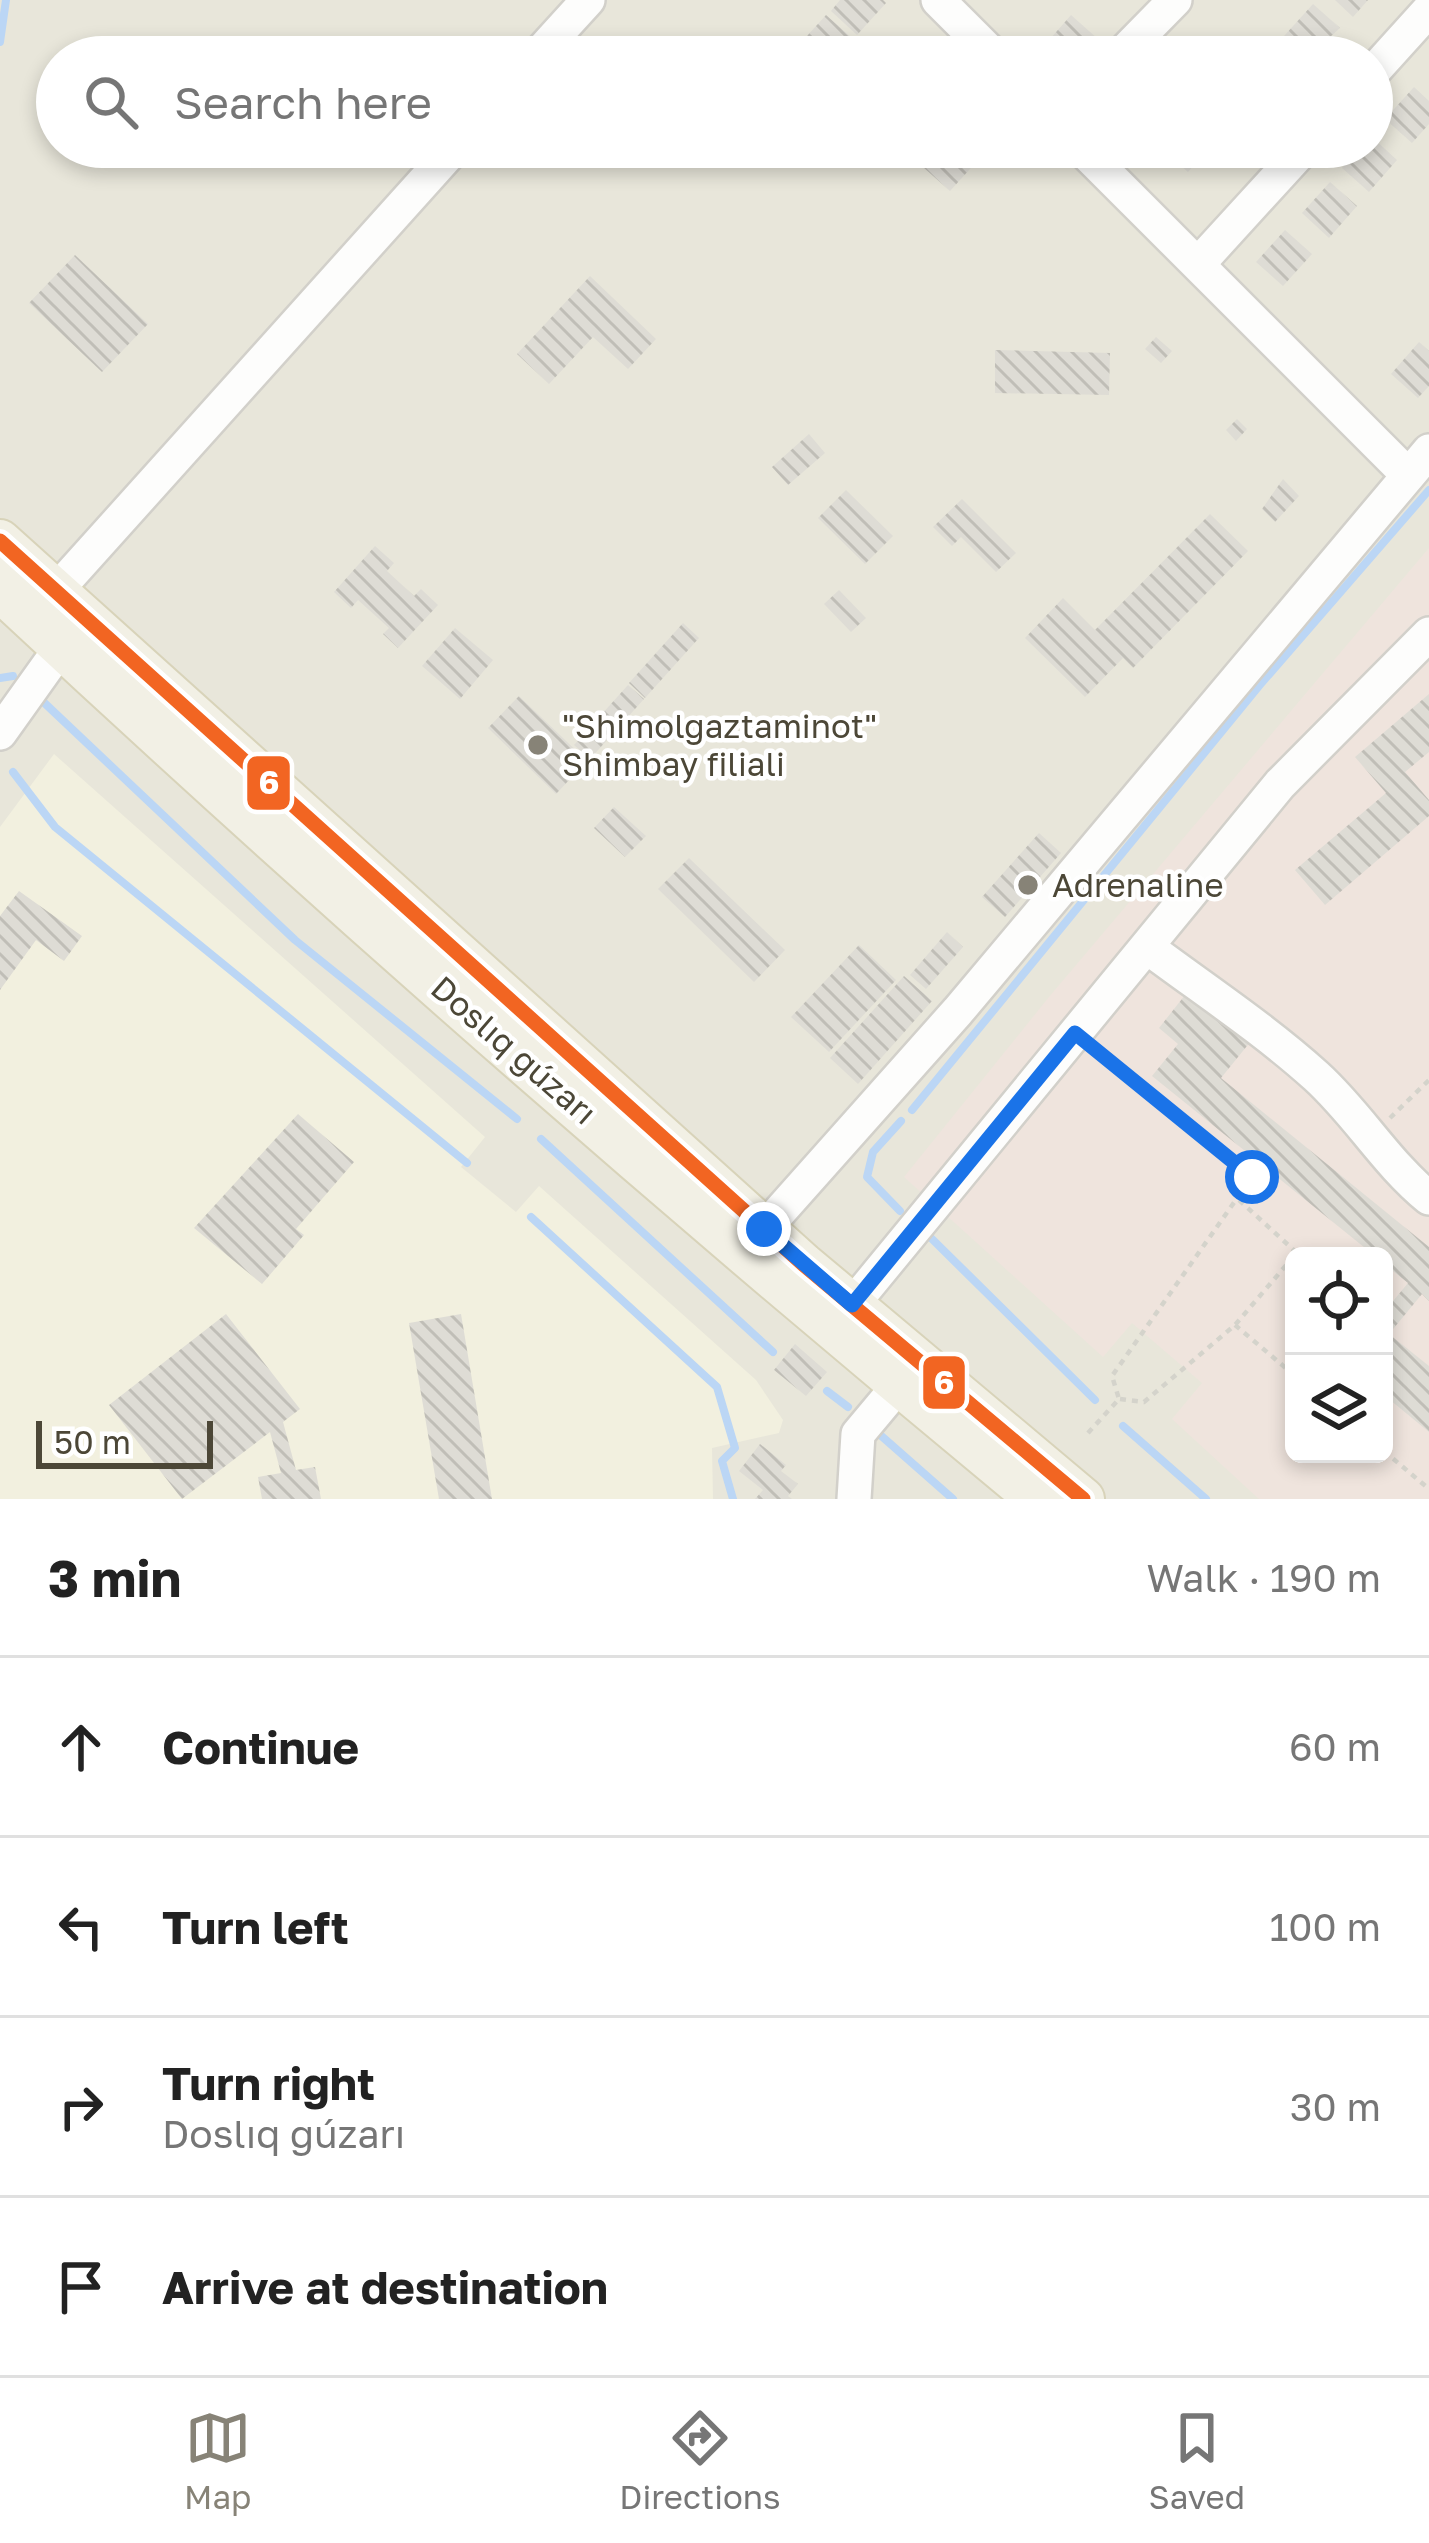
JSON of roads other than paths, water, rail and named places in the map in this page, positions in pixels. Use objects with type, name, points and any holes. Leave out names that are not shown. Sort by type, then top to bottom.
[{"type":"main road","name":"Doslıq gúzarı","points":[[0,541],[764,1229],[859,1324],[899,1385],[1037,1499]]},
{"type":"main road","name":"Doslıq gúzarı","points":[[0,590],[859,1324],[1083,1499]]},
{"type":"street","points":[[555,36],[588,0]]},
{"type":"street","points":[[938,0],[974,36]]},
{"type":"street","points":[[1140,36],[1175,0]]},
{"type":"street","points":[[1393,50],[1429,10]]},
{"type":"street","points":[[55,592],[436,168]]},
{"type":"street","points":[[764,1229],[958,1011],[1418,463],[1102,168]]},
{"type":"street","points":[[1200,262],[1286,168]]},
{"type":"street","points":[[859,1324],[1075,1033],[1280,784],[1429,634]]},
{"type":"street","points":[[0,733],[62,646]]},
{"type":"street","points":[[1147,946],[1316,1076],[1372,1136],[1388,1165],[1429,1198]]},
{"type":"street","points":[[854,1499],[858,1434],[899,1385]]},
{"type":"waterway","points":[[0,42],[6,0]]},
{"type":"waterway","points":[[912,1110],[1259,686],[1429,490]]},
{"type":"waterway","points":[[0,678],[13,676]]},
{"type":"waterway","points":[[36,695],[295,940],[517,1119]]},
{"type":"waterway","points":[[13,772],[55,827],[467,1163]]},
{"type":"waterway","points":[[900,1211],[867,1177],[873,1152],[901,1121]]},
{"type":"waterway","points":[[541,1139],[773,1352]]},
{"type":"waterway","points":[[531,1217],[717,1387],[735,1448],[722,1461],[733,1499]]},
{"type":"waterway","points":[[929,1236],[1095,1400]]},
{"type":"waterway","points":[[827,1391],[848,1407]]},
{"type":"waterway","points":[[1123,1426],[1206,1499]]},
{"type":"waterway","points":[[878,1433],[953,1499]]},
{"type":"place","name":"\"Shimolgaztaminot\" Shimbay filiali","points":[[538,745]]},
{"type":"place","name":"Adrenaline","points":[[1028,885]]}]
